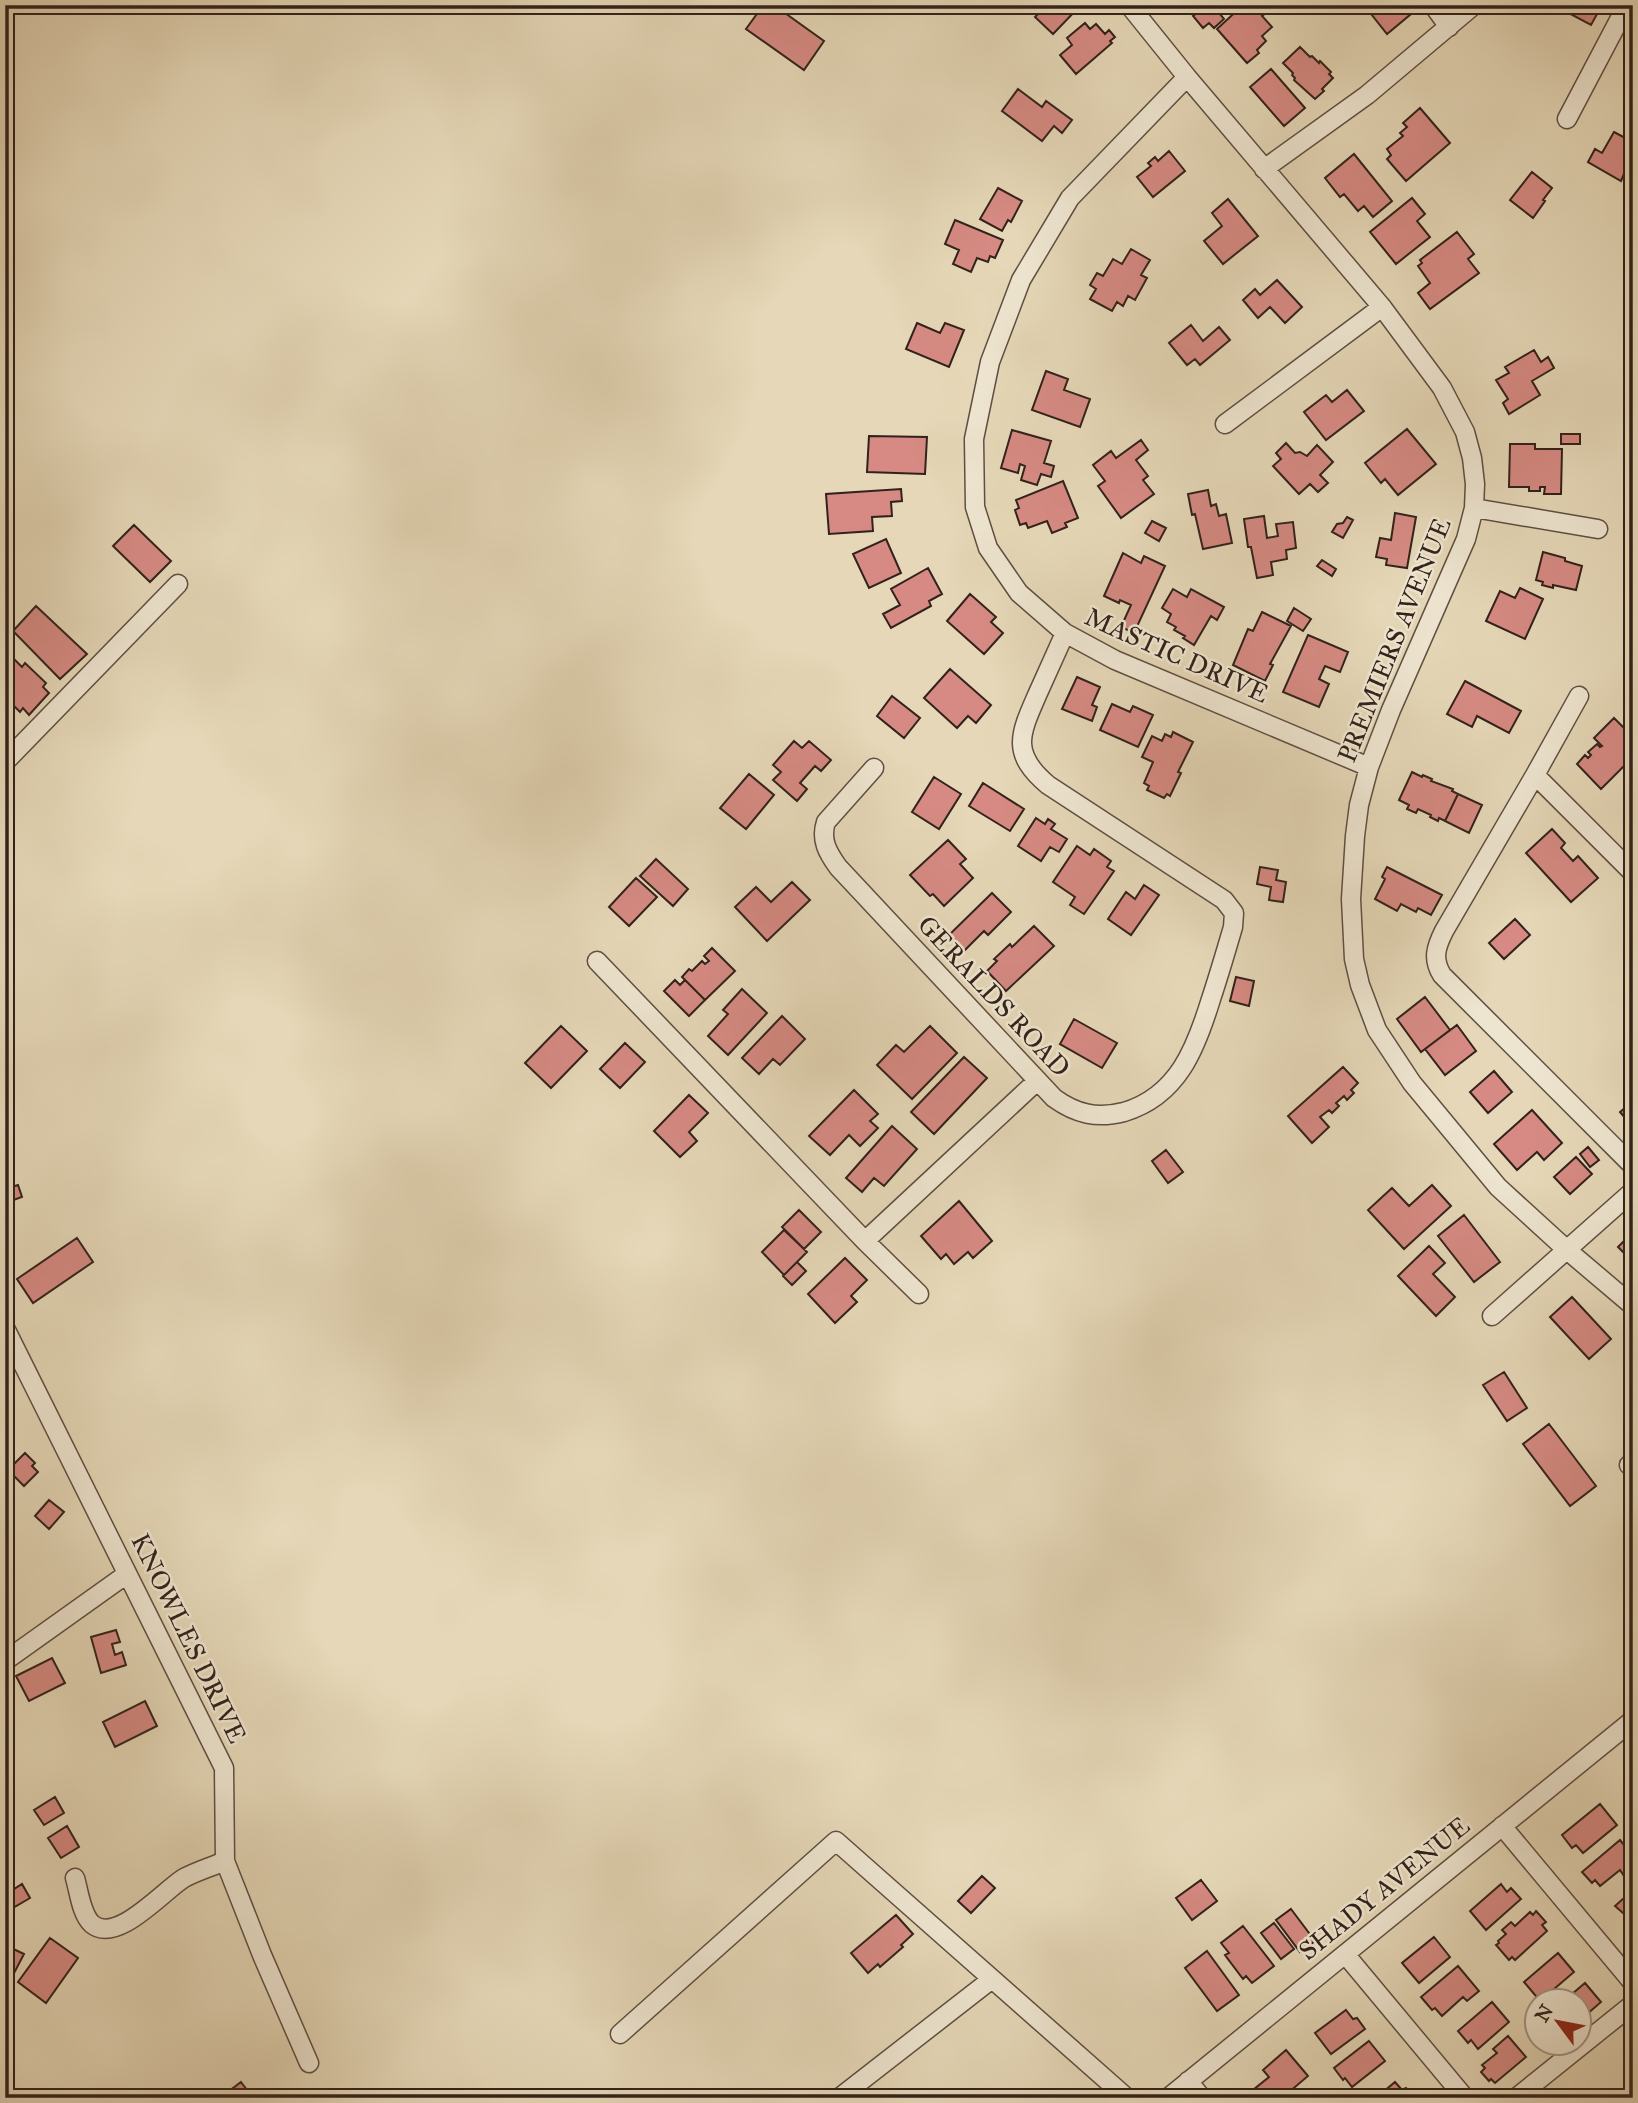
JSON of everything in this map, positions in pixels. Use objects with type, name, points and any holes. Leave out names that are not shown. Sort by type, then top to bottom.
[{"type":"street","name":"PREMIERS AVENUE","points":[[1129,5],[1382,307],[1442,388],[1465,432],[1475,484],[1474,509],[1466,539],[1391,710],[1369,767],[1359,805],[1351,899],[1354,959],[1360,985],[1377,1030],[1412,1083],[1498,1186],[1633,1306]]},
{"type":"street","points":[[1433,5],[1449,27]]},
{"type":"street","points":[[1264,169],[1367,95],[1474,5]]},
{"type":"street","points":[[1567,119],[1627,5]]},
{"type":"street","name":"MASTIC DRIVE","points":[[1187,77],[1070,198],[1021,280],[990,362],[974,439],[975,507],[988,548],[1019,593],[1065,633],[1115,660],[1369,767]]},
{"type":"street","points":[[1225,424],[1382,307]]},
{"type":"street","points":[[1474,509],[1598,529]]},
{"type":"street","points":[[5,762],[178,584]]},
{"type":"street","name":"GERALDS ROAD","points":[[874,768],[826,822],[823,832],[830,856],[838,867],[1037,1081],[1067,1108],[1096,1116],[1112,1115],[1132,1110],[1154,1098],[1179,1075],[1195,1045],[1235,918],[1224,900],[1048,785],[1027,762],[1022,742],[1024,725],[1065,633]]},
{"type":"street","points":[[1579,696],[1444,931],[1435,955],[1436,966],[1441,975],[1633,1166]]},
{"type":"street","points":[[1535,775],[1633,873]]},
{"type":"street","points":[[597,961],[919,1294]]},
{"type":"street","points":[[865,1241],[1037,1081]]},
{"type":"street","points":[[1492,1316],[1633,1191]]},
{"type":"street","name":"KNOWLES DRIVE","points":[[5,1328],[224,1768],[225,1861],[309,2063]]},
{"type":"street","points":[[5,1661],[127,1574]]},
{"type":"street","name":"SHADY AVENUE","points":[[1168,2098],[1633,1720]]},
{"type":"street","points":[[1502,1826],[1633,1983]]},
{"type":"street","points":[[620,2034],[836,1841],[1127,2098]]},
{"type":"street","points":[[75,1878],[86,1916],[93,1925],[105,1928],[133,1919],[183,1879],[225,1861]]},
{"type":"street","points":[[1345,1954],[1465,2098]]},
{"type":"street","points":[[839,2098],[992,1979]]},
{"type":"street","points":[[1516,2098],[1633,2004]]},
{"type":"street","points":[[1188,2081],[1202,2098]]},
{"type":"building","points":[[754,5],[780,5],[778,8],[824,41],[804,70],[746,29],[759,11]]},
{"type":"building","points":[[1032,5],[1081,5],[1053,34],[1035,17],[1039,13]]},
{"type":"building","points":[[1196,5],[1230,5],[1220,14],[1224,19],[1214,28],[1209,23],[1203,28],[1193,16],[1201,10]]},
{"type":"building","points":[[1243,5],[1265,5],[1270,10],[1262,16],[1272,27],[1262,36],[1266,41],[1257,50],[1259,53],[1247,63],[1217,29]]},
{"type":"building","points":[[1364,5],[1404,5],[1411,14],[1387,34]]},
{"type":"building","points":[[1565,5],[1602,5],[1591,25],[1563,10]]},
{"type":"building","points":[[1085,23],[1090,29],[1096,24],[1105,34],[1109,30],[1115,37],[1110,41],[1112,43],[1076,74],[1060,55],[1072,45],[1067,38]]},
{"type":"building","points":[[1300,47],[1310,57],[1319,63],[1320,61],[1333,78],[1315,99],[1294,80],[1293,73],[1283,63]]},
{"type":"building","points":[[1271,69],[1305,108],[1284,126],[1250,87]]},
{"type":"building","points":[[1018,89],[1042,107],[1046,101],[1072,120],[1062,133],[1054,126],[1042,141],[1002,111]]},
{"type":"building","points":[[1420,108],[1450,143],[1406,181],[1387,159],[1391,155],[1387,149],[1403,136],[1400,133],[1407,127],[1403,123]]},
{"type":"building","points":[[1614,132],[1633,142],[1633,164],[1629,162],[1621,181],[1588,162],[1595,149],[1602,153]]},
{"type":"building","points":[[1169,151],[1185,171],[1153,197],[1137,177],[1151,166],[1148,163],[1155,157],[1158,161]]},
{"type":"building","points":[[1354,154],[1392,201],[1373,217],[1364,206],[1358,211],[1344,194],[1340,197],[1325,178]]},
{"type":"building","points":[[1532,172],[1552,188],[1533,218],[1510,200]]},
{"type":"building","points":[[998,188],[1022,201],[1011,222],[1008,220],[1002,231],[980,219]]},
{"type":"building","points":[[1412,198],[1425,214],[1417,221],[1430,237],[1396,264],[1370,232]]},
{"type":"building","points":[[1228,199],[1258,236],[1223,264],[1204,241],[1222,226],[1212,213]]},
{"type":"building","points":[[955,220],[1003,240],[995,258],[990,256],[988,262],[977,258],[971,272],[953,264],[959,250],[945,244]]},
{"type":"building","points":[[1457,232],[1474,254],[1468,259],[1479,273],[1430,309],[1418,293],[1430,283],[1418,266],[1422,263],[1420,260]]},
{"type":"building","points":[[1131,249],[1150,260],[1141,275],[1147,278],[1135,300],[1128,296],[1123,306],[1117,302],[1112,311],[1090,299],[1096,289],[1090,285],[1097,273],[1103,276],[1113,259],[1122,264]]},
{"type":"building","points":[[1277,280],[1302,307],[1285,323],[1270,307],[1258,318],[1243,300],[1255,289],[1260,295]]},
{"type":"building","points":[[917,323],[940,333],[945,323],[964,330],[949,367],[906,349]]},
{"type":"building","points":[[1191,325],[1203,341],[1219,327],[1230,340],[1200,365],[1195,359],[1187,365],[1169,343]]},
{"type":"building","points":[[1534,350],[1541,362],[1548,357],[1554,368],[1532,381],[1540,395],[1509,414],[1503,403],[1508,399],[1496,380],[1509,373],[1505,367]]},
{"type":"building","points":[[1046,371],[1068,379],[1064,390],[1090,399],[1080,427],[1032,410]]},
{"type":"building","points":[[1347,390],[1364,411],[1326,440],[1304,412],[1326,395],[1332,402]]},
{"type":"building","points":[[1407,429],[1436,464],[1398,495],[1385,479],[1381,483],[1365,463]]},
{"type":"building","points":[[1012,430],[1051,441],[1044,463],[1054,466],[1051,477],[1041,474],[1037,485],[1021,480],[1025,466],[1020,464],[1018,473],[1001,468]]},
{"type":"building","points":[[1561,434],[1580,434],[1580,444],[1561,444]]},
{"type":"building","points":[[869,436],[927,437],[925,474],[867,472]]},
{"type":"building","points":[[1141,440],[1148,450],[1136,460],[1148,476],[1143,480],[1154,494],[1121,518],[1098,486],[1105,481],[1093,465],[1111,451],[1116,458]]},
{"type":"building","points":[[1286,443],[1295,453],[1300,452],[1307,456],[1317,445],[1333,462],[1320,475],[1328,483],[1318,492],[1310,484],[1299,494],[1273,466],[1281,459],[1276,453]]},
{"type":"building","points":[[1510,444],[1535,444],[1535,449],[1562,449],[1561,494],[1544,494],[1545,487],[1540,487],[1540,491],[1529,491],[1529,487],[1509,487]]},
{"type":"building","points":[[1063,481],[1078,518],[1065,523],[1067,527],[1052,533],[1047,521],[1028,528],[1026,523],[1020,525],[1015,510],[1019,508],[1016,500]]},
{"type":"building","points":[[901,489],[902,501],[891,502],[892,516],[872,517],[873,531],[829,534],[826,494]]},
{"type":"building","points":[[1208,490],[1211,506],[1216,504],[1219,516],[1226,514],[1232,543],[1203,549],[1188,494]]},
{"type":"building","points":[[1395,513],[1416,517],[1407,568],[1386,565],[1387,559],[1376,557],[1380,538],[1391,540]]},
{"type":"building","points":[[1264,516],[1267,538],[1278,536],[1276,524],[1293,522],[1296,548],[1286,550],[1287,559],[1271,562],[1273,575],[1257,578],[1251,547],[1248,547],[1244,519]]},
{"type":"building","points":[[1347,517],[1353,520],[1343,538],[1332,532],[1337,524],[1343,523]]},
{"type":"building","points":[[1152,521],[1166,528],[1159,541],[1145,533]]},
{"type":"building","points":[[134,525],[171,561],[150,582],[113,546]]},
{"type":"building","points":[[886,539],[901,573],[869,588],[853,554]]},
{"type":"building","points":[[1543,552],[1582,566],[1576,590],[1553,585],[1553,588],[1536,580]]},
{"type":"building","points":[[1123,553],[1141,563],[1144,556],[1165,566],[1134,633],[1121,627],[1131,605],[1104,596]]},
{"type":"building","points":[[1322,560],[1336,569],[1332,576],[1317,566]]},
{"type":"building","points":[[928,568],[942,594],[929,601],[931,606],[891,628],[883,614],[900,605],[891,589]]},
{"type":"building","points":[[1520,588],[1543,599],[1525,639],[1486,621],[1500,591],[1515,598]]},
{"type":"building","points":[[1173,589],[1187,597],[1191,589],[1224,607],[1217,620],[1211,616],[1194,645],[1167,622],[1171,614],[1162,608]]},
{"type":"building","points":[[970,594],[996,617],[991,622],[1003,633],[984,654],[947,621]]},
{"type":"building","points":[[36,606],[87,654],[60,679],[13,631]]},
{"type":"building","points":[[1294,608],[1311,619],[1303,631],[1287,621]]},
{"type":"building","points":[[1262,612],[1291,626],[1270,664],[1273,665],[1265,681],[1233,665],[1248,629],[1253,631]]},
{"type":"building","points":[[1308,635],[1348,652],[1340,672],[1325,666],[1319,679],[1329,684],[1319,707],[1283,692]]},
{"type":"building","points":[[6,651],[22,667],[25,663],[46,683],[43,687],[49,693],[29,715],[23,708],[20,712],[7,699],[10,696],[5,692]]},
{"type":"building","points":[[950,669],[991,705],[976,723],[968,716],[957,728],[924,698]]},
{"type":"building","points":[[1077,677],[1100,687],[1092,705],[1097,707],[1092,721],[1062,709]]},
{"type":"building","points":[[1465,681],[1521,711],[1509,733],[1477,716],[1472,727],[1447,714]]},
{"type":"building","points":[[892,696],[920,718],[904,738],[877,716]]},
{"type":"building","points":[[1112,704],[1130,712],[1133,706],[1153,715],[1138,747],[1100,730]]},
{"type":"building","points":[[1614,718],[1633,737],[1633,757],[1601,789],[1577,764],[1585,755],[1588,758],[1591,755],[1588,752],[1597,744],[1602,746],[1594,738]]},
{"type":"building","points":[[1173,732],[1193,742],[1170,796],[1167,794],[1164,798],[1147,790],[1149,786],[1144,783],[1153,762],[1142,757],[1152,736],[1162,741],[1165,734],[1171,737]]},
{"type":"building","points":[[794,741],[802,748],[809,741],[831,760],[821,771],[815,766],[800,783],[807,789],[797,801],[773,780],[781,772],[773,765]]},
{"type":"building","points":[[1412,772],[1453,789],[1452,791],[1458,794],[1445,821],[1439,818],[1438,821],[1418,809],[1416,813],[1407,809],[1409,805],[1399,800]]},
{"type":"building","points":[[749,774],[774,795],[746,829],[720,808]]},
{"type":"building","points":[[934,777],[961,794],[939,829],[912,812]]},
{"type":"building","points":[[983,783],[1024,809],[1010,831],[969,806]]},
{"type":"building","points":[[1458,794],[1482,805],[1469,833],[1445,821]]},
{"type":"building","points":[[1036,818],[1045,824],[1048,819],[1055,824],[1051,829],[1067,839],[1059,852],[1050,847],[1041,861],[1018,846]]},
{"type":"building","points":[[1552,829],[1565,843],[1561,848],[1573,861],[1578,856],[1598,878],[1571,902],[1526,853]]},
{"type":"building","points":[[948,840],[966,859],[960,864],[973,878],[944,906],[910,875]]},
{"type":"building","points":[[1077,846],[1090,855],[1094,849],[1111,861],[1107,867],[1114,871],[1084,914],[1070,905],[1075,897],[1053,882]]},
{"type":"building","points":[[656,859],[688,889],[673,906],[640,876]]},
{"type":"building","points":[[1260,867],[1278,870],[1276,880],[1286,882],[1283,902],[1269,900],[1271,887],[1257,884]]},
{"type":"building","points":[[1387,867],[1442,895],[1431,915],[1418,908],[1416,912],[1401,904],[1397,911],[1375,899],[1385,879],[1382,877]]},
{"type":"building","points":[[636,878],[657,897],[629,926],[609,907]]},
{"type":"building","points":[[792,882],[810,900],[767,941],[735,907],[756,887],[771,902]]},
{"type":"building","points":[[1144,885],[1159,895],[1131,935],[1108,919],[1126,892],[1135,899]]},
{"type":"building","points":[[992,893],[1011,912],[988,935],[984,931],[963,952],[948,936]]},
{"type":"building","points":[[1515,919],[1530,935],[1504,959],[1489,943]]},
{"type":"building","points":[[1034,926],[1054,946],[1006,991],[987,971],[997,961],[994,959],[1010,944],[1012,947]]},
{"type":"building","points":[[712,948],[735,971],[705,1000],[682,977],[702,961],[705,964],[709,961],[704,956]]},
{"type":"building","points":[[1236,977],[1254,981],[1249,1006],[1230,1001]]},
{"type":"building","points":[[675,980],[680,985],[685,980],[705,1000],[689,1016],[664,991]]},
{"type":"building","points":[[742,989],[767,1013],[728,1055],[708,1036],[728,1014],[723,1010]]},
{"type":"building","points":[[1425,997],[1450,1030],[1421,1052],[1397,1019]]},
{"type":"building","points":[[782,1016],[805,1039],[780,1065],[773,1059],[759,1074],[742,1058]]},
{"type":"building","points":[[1074,1019],[1117,1043],[1102,1068],[1060,1044]]},
{"type":"building","points":[[1457,1025],[1476,1051],[1445,1075],[1425,1049]]},
{"type":"building","points":[[561,1026],[587,1051],[551,1088],[525,1063]]},
{"type":"building","points":[[930,1026],[957,1053],[912,1099],[877,1065],[896,1045],[904,1052]]},
{"type":"building","points":[[625,1043],[645,1062],[620,1088],[600,1069]]},
{"type":"building","points":[[964,1057],[987,1078],[934,1134],[911,1112]]},
{"type":"building","points":[[1343,1067],[1358,1083],[1351,1090],[1354,1093],[1347,1100],[1344,1096],[1336,1103],[1339,1106],[1332,1113],[1329,1110],[1320,1117],[1329,1127],[1312,1143],[1288,1116]]},
{"type":"building","points":[[1494,1071],[1512,1092],[1488,1113],[1470,1092]]},
{"type":"building","points":[[854,1090],[878,1114],[870,1121],[878,1128],[860,1146],[849,1135],[830,1155],[809,1136]]},
{"type":"building","points":[[689,1095],[708,1113],[689,1132],[697,1141],[680,1157],[654,1131]]},
{"type":"building","points":[[1633,1101],[1633,1127],[1620,1112]]},
{"type":"building","points":[[1532,1110],[1562,1143],[1544,1160],[1537,1152],[1517,1170],[1494,1144]]},
{"type":"building","points":[[892,1126],[917,1149],[884,1186],[874,1178],[862,1192],[846,1178]]},
{"type":"building","points":[[1588,1147],[1599,1160],[1590,1167],[1580,1154]]},
{"type":"building","points":[[1166,1150],[1183,1172],[1168,1183],[1152,1161]]},
{"type":"building","points":[[1576,1157],[1592,1174],[1570,1194],[1554,1177]]},
{"type":"building","points":[[5,1182],[8,1188],[18,1185],[22,1197],[5,1203]]},
{"type":"building","points":[[1432,1185],[1451,1206],[1404,1249],[1368,1210],[1392,1188],[1409,1206]]},
{"type":"building","points":[[959,1201],[992,1241],[973,1258],[968,1252],[954,1264],[946,1254],[941,1259],[921,1236]]},
{"type":"building","points":[[799,1210],[821,1232],[804,1249],[782,1227]]},
{"type":"building","points":[[1464,1215],[1500,1262],[1474,1282],[1438,1236]]},
{"type":"building","points":[[784,1230],[807,1252],[784,1275],[762,1252]]},
{"type":"building","points":[[1633,1232],[1633,1262],[1618,1247]]},
{"type":"building","points":[[77,1238],[93,1262],[33,1303],[17,1279]]},
{"type":"building","points":[[1429,1246],[1445,1263],[1433,1274],[1455,1297],[1436,1316],[1398,1276]]},
{"type":"building","points":[[845,1258],[867,1280],[851,1296],[857,1302],[835,1323],[808,1294]]},
{"type":"building","points":[[797,1262],[806,1271],[792,1285],[783,1276]]},
{"type":"building","points":[[1572,1297],[1611,1339],[1589,1359],[1550,1317]]},
{"type":"building","points":[[1504,1372],[1527,1408],[1507,1421],[1483,1385]]},
{"type":"building","points":[[1549,1424],[1596,1486],[1570,1506],[1523,1444]]},
{"type":"building","points":[[25,1453],[35,1463],[32,1466],[38,1472],[24,1486],[8,1470]]},
{"type":"building","points":[[49,1500],[64,1512],[49,1529],[35,1516]]},
{"type":"building","points":[[116,1630],[120,1642],[112,1644],[115,1655],[122,1652],[126,1665],[101,1673],[91,1637]]},
{"type":"building","points":[[52,1658],[65,1683],[29,1701],[16,1676]]},
{"type":"building","points":[[145,1701],[157,1726],[115,1747],[103,1722]]},
{"type":"building","points":[[55,1797],[64,1813],[44,1825],[34,1810]]},
{"type":"building","points":[[1600,1804],[1617,1825],[1583,1853],[1576,1845],[1572,1848],[1562,1835]]},
{"type":"building","points":[[67,1826],[79,1847],[61,1858],[48,1838]]},
{"type":"building","points":[[1620,1840],[1633,1856],[1633,1868],[1624,1876],[1620,1870],[1600,1886],[1595,1880],[1592,1883],[1582,1872]]},
{"type":"building","points":[[5,1873],[14,1889],[22,1884],[30,1898],[6,1912]]},
{"type":"building","points":[[982,1876],[995,1888],[971,1913],[958,1901]]},
{"type":"building","points":[[1201,1880],[1217,1901],[1192,1920],[1176,1898]]},
{"type":"building","points":[[1501,1884],[1507,1892],[1511,1888],[1521,1899],[1486,1930],[1470,1911]]},
{"type":"building","points":[[1633,1890],[1633,1920],[1632,1921],[1615,1906]]},
{"type":"building","points":[[1291,1909],[1315,1941],[1300,1952],[1276,1920]]},
{"type":"building","points":[[1536,1911],[1546,1922],[1542,1925],[1547,1931],[1515,1960],[1512,1957],[1509,1960],[1496,1945],[1506,1934],[1502,1930],[1511,1922],[1515,1926],[1530,1912],[1533,1915]]},
{"type":"building","points":[[896,1915],[913,1934],[901,1945],[903,1947],[880,1967],[878,1964],[868,1973],[851,1953]]},
{"type":"building","points":[[1274,1923],[1294,1949],[1281,1959],[1261,1933]]},
{"type":"building","points":[[1243,1926],[1274,1966],[1252,1983],[1246,1976],[1243,1979],[1225,1955],[1229,1953],[1221,1943]]},
{"type":"building","points":[[1434,1937],[1450,1957],[1419,1983],[1402,1963]]},
{"type":"building","points":[[50,1938],[78,1958],[46,2003],[18,1982]]},
{"type":"building","points":[[5,1945],[24,1954],[11,1979],[5,1976]]},
{"type":"building","points":[[1207,1951],[1239,1995],[1217,2011],[1185,1968]]},
{"type":"building","points":[[1558,1953],[1574,1972],[1555,1988],[1529,1988],[1524,1982]]},
{"type":"building","points":[[1458,1966],[1479,1991],[1467,2001],[1463,1997],[1442,2016],[1435,2008],[1432,2010],[1421,1997]]},
{"type":"building","points":[[1592,1991],[1601,2002],[1592,2010]]},
{"type":"building","points":[[1492,2002],[1509,2022],[1478,2049],[1471,2040],[1468,2043],[1458,2031]]},
{"type":"building","points":[[1346,2010],[1353,2019],[1357,2018],[1365,2029],[1331,2054],[1315,2033]]},
{"type":"building","points":[[1508,2036],[1522,2052],[1522,2058],[1525,2058],[1495,2083],[1491,2079],[1489,2081],[1481,2072],[1485,2068],[1482,2065],[1497,2053],[1493,2049]]},
{"type":"building","points":[[1369,2041],[1385,2061],[1352,2087],[1334,2068]]},
{"type":"building","points":[[1286,2050],[1308,2076],[1282,2098],[1251,2098],[1248,2094],[1269,2077],[1263,2070]]},
{"type":"building","points":[[241,2082],[250,2094],[246,2098],[220,2098]]},
{"type":"building","points":[[1395,2082],[1402,2090],[1406,2088],[1414,2097],[1376,2098]]}]
